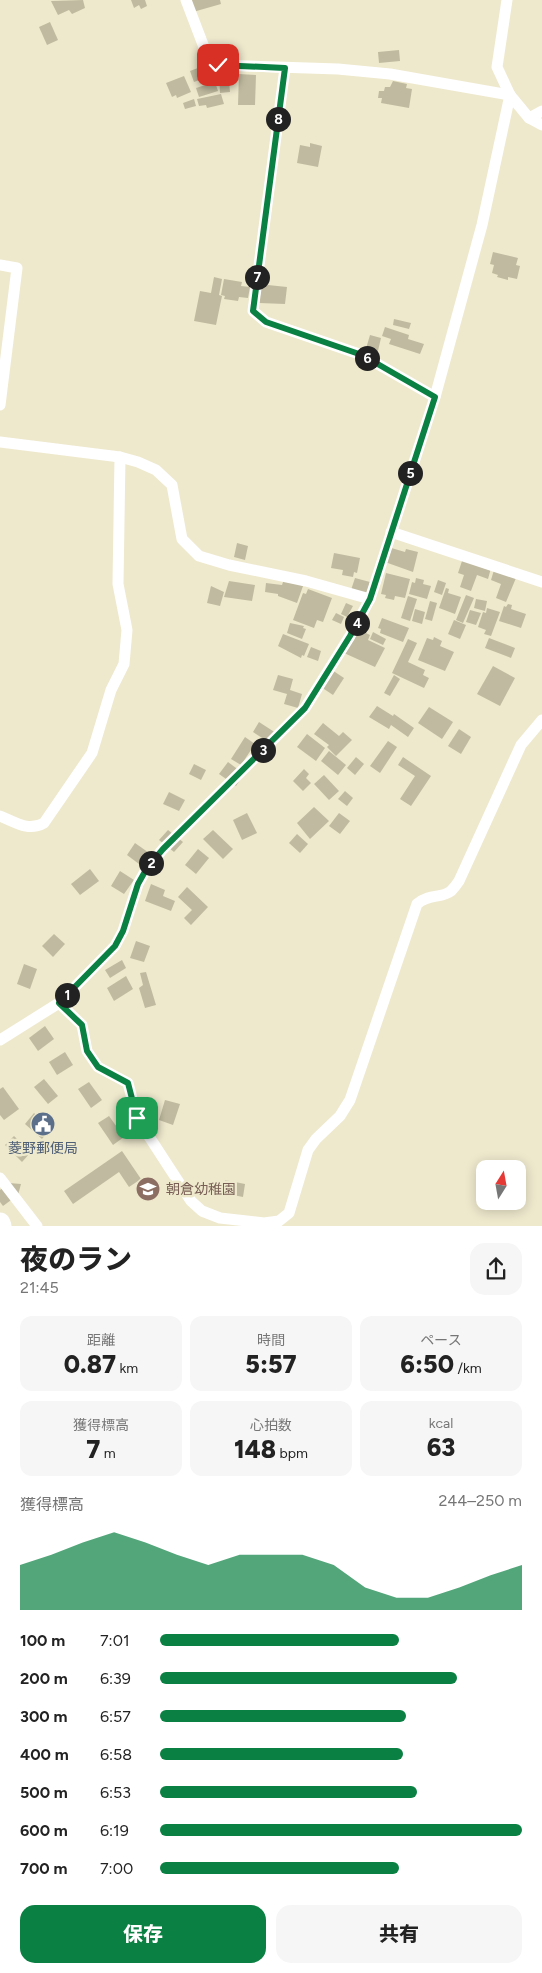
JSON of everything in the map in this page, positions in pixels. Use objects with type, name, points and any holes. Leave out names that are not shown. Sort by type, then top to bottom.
[{"type":"street","points":[[186,0],[207,55],[218,65],[338,68],[390,74],[510,95]]},
{"type":"street","points":[[507,0],[497,66],[510,95],[528,118],[542,125]]},
{"type":"street","points":[[285,68],[253,311],[266,322],[362,355],[435,397]]},
{"type":"street","points":[[0,1040],[59,1003],[115,946],[123,931],[138,884],[147,868],[305,708],[350,636],[370,599],[435,397],[482,226],[510,95]]},
{"type":"street","points":[[528,118],[542,111]]},
{"type":"street","points":[[0,265],[17,268],[0,405]]},
{"type":"street","points":[[0,442],[138,462],[156,470],[172,485],[182,539],[199,556],[229,565],[306,581],[370,599]]},
{"type":"street","points":[[0,816],[27,827],[35,828],[44,823],[92,753],[111,690],[124,664],[127,630],[118,584],[120,458]]},
{"type":"street","points":[[391,532],[542,582]]},
{"type":"street","points":[[59,1003],[82,1025],[87,1051],[98,1067],[128,1083],[137,1118],[191,1201],[202,1211],[220,1218],[264,1223],[279,1221],[289,1213],[308,1150],[316,1139],[340,1116],[350,1100],[417,904],[425,897],[442,895],[451,891],[459,881],[521,746],[542,720]]},
{"type":"street","points":[[0,1178],[37,1226]]},
{"type":"building","points":[[83,0],[85,8],[72,14],[69,10],[58,15],[51,1]]},
{"type":"building","points":[[131,0],[145,0],[147,6],[141,9],[139,5],[134,8]]},
{"type":"building","points":[[190,0],[220,0],[221,4],[193,12]]},
{"type":"building","points":[[50,22],[58,40],[47,45],[39,27]]},
{"type":"building","points":[[399,50],[400,61],[379,63],[378,52]]},
{"type":"building","points":[[206,65],[210,76],[194,82],[190,71]]},
{"type":"building","points":[[228,71],[230,92],[220,93],[219,72]]},
{"type":"building","points":[[239,74],[256,75],[255,105],[238,105]]},
{"type":"building","points":[[184,76],[191,92],[177,98],[176,95],[172,97],[166,83]]},
{"type":"building","points":[[393,81],[407,84],[406,88],[412,89],[409,108],[381,103],[382,98],[378,98],[379,91],[384,91],[385,87],[390,87]]},
{"type":"building","points":[[215,82],[218,91],[199,97],[196,88]]},
{"type":"building","points":[[221,94],[224,104],[207,108],[206,105],[199,106],[197,99]]},
{"type":"building","points":[[194,99],[196,106],[185,109],[183,103]]},
{"type":"building","points":[[310,143],[322,146],[318,167],[297,163],[300,145],[310,147]]},
{"type":"building","points":[[493,252],[518,258],[516,265],[520,266],[517,279],[508,277],[508,280],[497,277],[498,275],[492,273],[494,265],[490,264]]},
{"type":"building","points":[[214,277],[222,279],[219,295],[222,296],[216,325],[194,321],[200,291],[211,293]]},
{"type":"building","points":[[224,279],[242,282],[241,286],[250,287],[248,298],[239,297],[238,301],[224,299],[225,296],[221,295]]},
{"type":"building","points":[[262,280],[268,280],[268,285],[287,287],[285,304],[259,303]]},
{"type":"building","points":[[394,319],[411,323],[409,329],[393,325]]},
{"type":"building","points":[[385,327],[409,335],[408,339],[424,344],[420,354],[389,344],[391,339],[382,336]]},
{"type":"building","points":[[370,335],[381,338],[377,355],[365,352]]},
{"type":"building","points":[[237,543],[248,546],[245,560],[234,557]]},
{"type":"building","points":[[388,547],[405,552],[406,549],[418,552],[413,572],[385,562]]},
{"type":"building","points":[[334,553],[360,558],[357,573],[354,572],[353,577],[342,575],[343,570],[331,568]]},
{"type":"building","points":[[463,558],[491,568],[488,579],[477,575],[471,591],[460,587],[464,575],[458,573]]},
{"type":"building","points":[[494,570],[516,578],[506,602],[496,598],[501,584],[491,580]]},
{"type":"building","points":[[386,573],[410,579],[405,598],[395,596],[394,600],[385,598],[386,595],[381,594]]},
{"type":"building","points":[[355,578],[370,582],[367,594],[351,590]]},
{"type":"building","points":[[416,578],[424,580],[423,584],[431,586],[427,599],[409,594],[412,582],[415,583]]},
{"type":"building","points":[[284,579],[303,586],[297,603],[278,596],[278,594],[265,592],[266,583],[282,585]]},
{"type":"building","points":[[438,580],[446,583],[442,595],[434,592]]},
{"type":"building","points":[[229,581],[255,585],[252,601],[224,597]]},
{"type":"building","points":[[211,586],[224,592],[220,606],[207,603]]},
{"type":"building","points":[[446,588],[449,589],[448,593],[461,597],[455,614],[439,608]]},
{"type":"building","points":[[308,589],[332,598],[323,622],[317,620],[314,628],[293,620],[303,593],[306,594]]},
{"type":"building","points":[[466,595],[474,598],[463,623],[456,620]]},
{"type":"building","points":[[408,596],[417,599],[410,621],[401,618]]},
{"type":"building","points":[[476,599],[487,601],[485,611],[474,608]]},
{"type":"building","points":[[430,601],[437,603],[432,621],[425,619]]},
{"type":"building","points":[[346,603],[353,606],[347,617],[341,614]]},
{"type":"building","points":[[508,604],[512,605],[511,609],[526,614],[521,628],[499,621],[504,606],[506,607]]},
{"type":"building","points":[[487,608],[500,612],[491,636],[484,634],[486,630],[478,627],[483,612],[486,613]]},
{"type":"building","points":[[415,609],[425,612],[422,624],[412,621]]},
{"type":"building","points":[[470,610],[481,613],[476,625],[466,622]]},
{"type":"building","points":[[336,613],[344,617],[341,624],[332,620]]},
{"type":"building","points":[[382,618],[409,628],[403,642],[380,633],[381,629],[378,628]]},
{"type":"building","points":[[454,620],[466,625],[460,639],[448,634]]},
{"type":"building","points":[[290,623],[304,626],[303,628],[306,629],[302,639],[287,633]]},
{"type":"building","points":[[356,628],[370,635],[368,640],[385,648],[375,667],[344,653]]},
{"type":"building","points":[[373,632],[386,639],[383,645],[370,639]]},
{"type":"building","points":[[283,634],[309,644],[304,656],[302,655],[301,658],[278,646]]},
{"type":"building","points":[[434,637],[442,641],[440,646],[454,652],[445,671],[418,660],[427,638],[433,640]]},
{"type":"building","points":[[489,638],[515,648],[511,658],[485,648]]},
{"type":"building","points":[[408,639],[417,643],[408,662],[425,670],[423,675],[429,678],[424,688],[392,673]]},
{"type":"building","points":[[311,647],[321,651],[318,661],[307,657]]},
{"type":"building","points":[[493,666],[515,678],[500,706],[477,694]]},
{"type":"building","points":[[332,670],[344,678],[333,695],[321,687]]},
{"type":"building","points":[[278,675],[293,679],[290,690],[302,694],[298,708],[284,704],[287,694],[273,690]]},
{"type":"building","points":[[394,675],[400,679],[390,696],[384,693]]},
{"type":"building","points":[[377,706],[393,716],[394,714],[414,728],[408,737],[391,725],[389,729],[369,717]]},
{"type":"building","points":[[429,707],[453,722],[442,739],[418,723]]},
{"type":"building","points":[[259,722],[276,733],[270,743],[253,732]]},
{"type":"building","points":[[323,723],[339,736],[343,732],[352,740],[336,756],[327,747],[329,745],[314,734]]},
{"type":"building","points":[[459,729],[471,737],[461,754],[448,746]]},
{"type":"building","points":[[307,734],[325,748],[316,761],[297,747]]},
{"type":"building","points":[[245,737],[255,744],[241,765],[231,759]]},
{"type":"building","points":[[388,741],[397,747],[380,773],[370,766]]},
{"type":"building","points":[[329,751],[346,765],[338,775],[321,761]]},
{"type":"building","points":[[356,757],[364,764],[355,775],[347,768]]},
{"type":"building","points":[[403,757],[431,776],[411,806],[400,799],[415,776],[398,765]]},
{"type":"building","points":[[228,762],[244,774],[236,786],[219,774]]},
{"type":"building","points":[[194,764],[206,770],[201,780],[189,774]]},
{"type":"building","points":[[304,769],[309,774],[306,778],[311,783],[303,791],[293,781]]},
{"type":"building","points":[[324,775],[339,791],[329,800],[314,784]]},
{"type":"building","points":[[345,791],[353,798],[347,806],[338,799]]},
{"type":"building","points":[[169,792],[185,800],[179,811],[163,804]]},
{"type":"building","points":[[314,807],[329,821],[310,839],[297,823]]},
{"type":"building","points":[[247,813],[257,833],[242,840],[233,820]]},
{"type":"building","points":[[339,813],[350,821],[340,834],[329,826]]},
{"type":"building","points":[[168,830],[183,842],[174,852],[159,840]]},
{"type":"building","points":[[213,830],[233,849],[223,859],[203,839]]},
{"type":"building","points":[[297,834],[308,844],[300,853],[289,843]]},
{"type":"building","points":[[135,843],[152,855],[143,867],[127,855]]},
{"type":"building","points":[[198,849],[209,858],[196,874],[185,865]]},
{"type":"building","points":[[90,869],[99,881],[80,895],[71,884]]},
{"type":"building","points":[[120,871],[134,880],[124,894],[111,886]]},
{"type":"building","points":[[151,884],[165,890],[163,896],[175,901],[171,911],[145,901]]},
{"type":"building","points":[[187,887],[208,907],[191,925],[184,918],[192,910],[178,897]]},
{"type":"building","points":[[54,934],[65,944],[53,957],[42,946]]},
{"type":"building","points":[[136,941],[150,946],[144,962],[130,958]]},
{"type":"building","points":[[122,960],[126,968],[110,978],[105,970]]},
{"type":"building","points":[[24,964],[37,969],[30,989],[17,984]]},
{"type":"building","points":[[146,972],[156,1005],[145,1008],[139,988],[143,985],[140,973]]},
{"type":"building","points":[[126,976],[133,989],[114,1001],[107,988]]},
{"type":"building","points":[[45,1026],[54,1039],[38,1051],[29,1038]]},
{"type":"building","points":[[65,1052],[73,1065],[57,1075],[49,1062]]},
{"type":"building","points":[[44,1079],[58,1096],[48,1104],[34,1087]]},
{"type":"building","points":[[89,1082],[102,1100],[91,1108],[78,1089]]},
{"type":"building","points":[[3,1087],[19,1109],[4,1120],[0,1115],[0,1089]]},
{"type":"building","points":[[165,1100],[180,1104],[173,1125],[159,1120]]},
{"type":"building","points":[[34,1113],[51,1128],[42,1139],[25,1124]]},
{"type":"building","points":[[109,1116],[124,1137],[113,1145],[98,1123]]},
{"type":"building","points":[[14,1136],[31,1152],[22,1162],[5,1145]]},
{"type":"building","points":[[122,1151],[141,1179],[129,1187],[119,1172],[73,1204],[64,1191]]},
{"type":"building","points":[[225,1180],[245,1184],[243,1197],[223,1193]]},
{"type":"building","points":[[9,1183],[21,1184],[18,1195],[3,1206],[0,1202],[0,1190]]},
{"type":"place","name":"菱野郵便局","points":[[43,1124]]},
{"type":"place","name":"朝倉幼稚園","points":[[148,1189]]},
{"type":"route","points":[[137,1118],[128,1083],[98,1067],[87,1051],[82,1025],[59,1003],[115,946],[123,931],[138,884],[147,868],[163,849],[305,708],[350,636],[370,599],[435,397],[362,355],[266,322],[253,311],[285,68],[218,65]]}]
